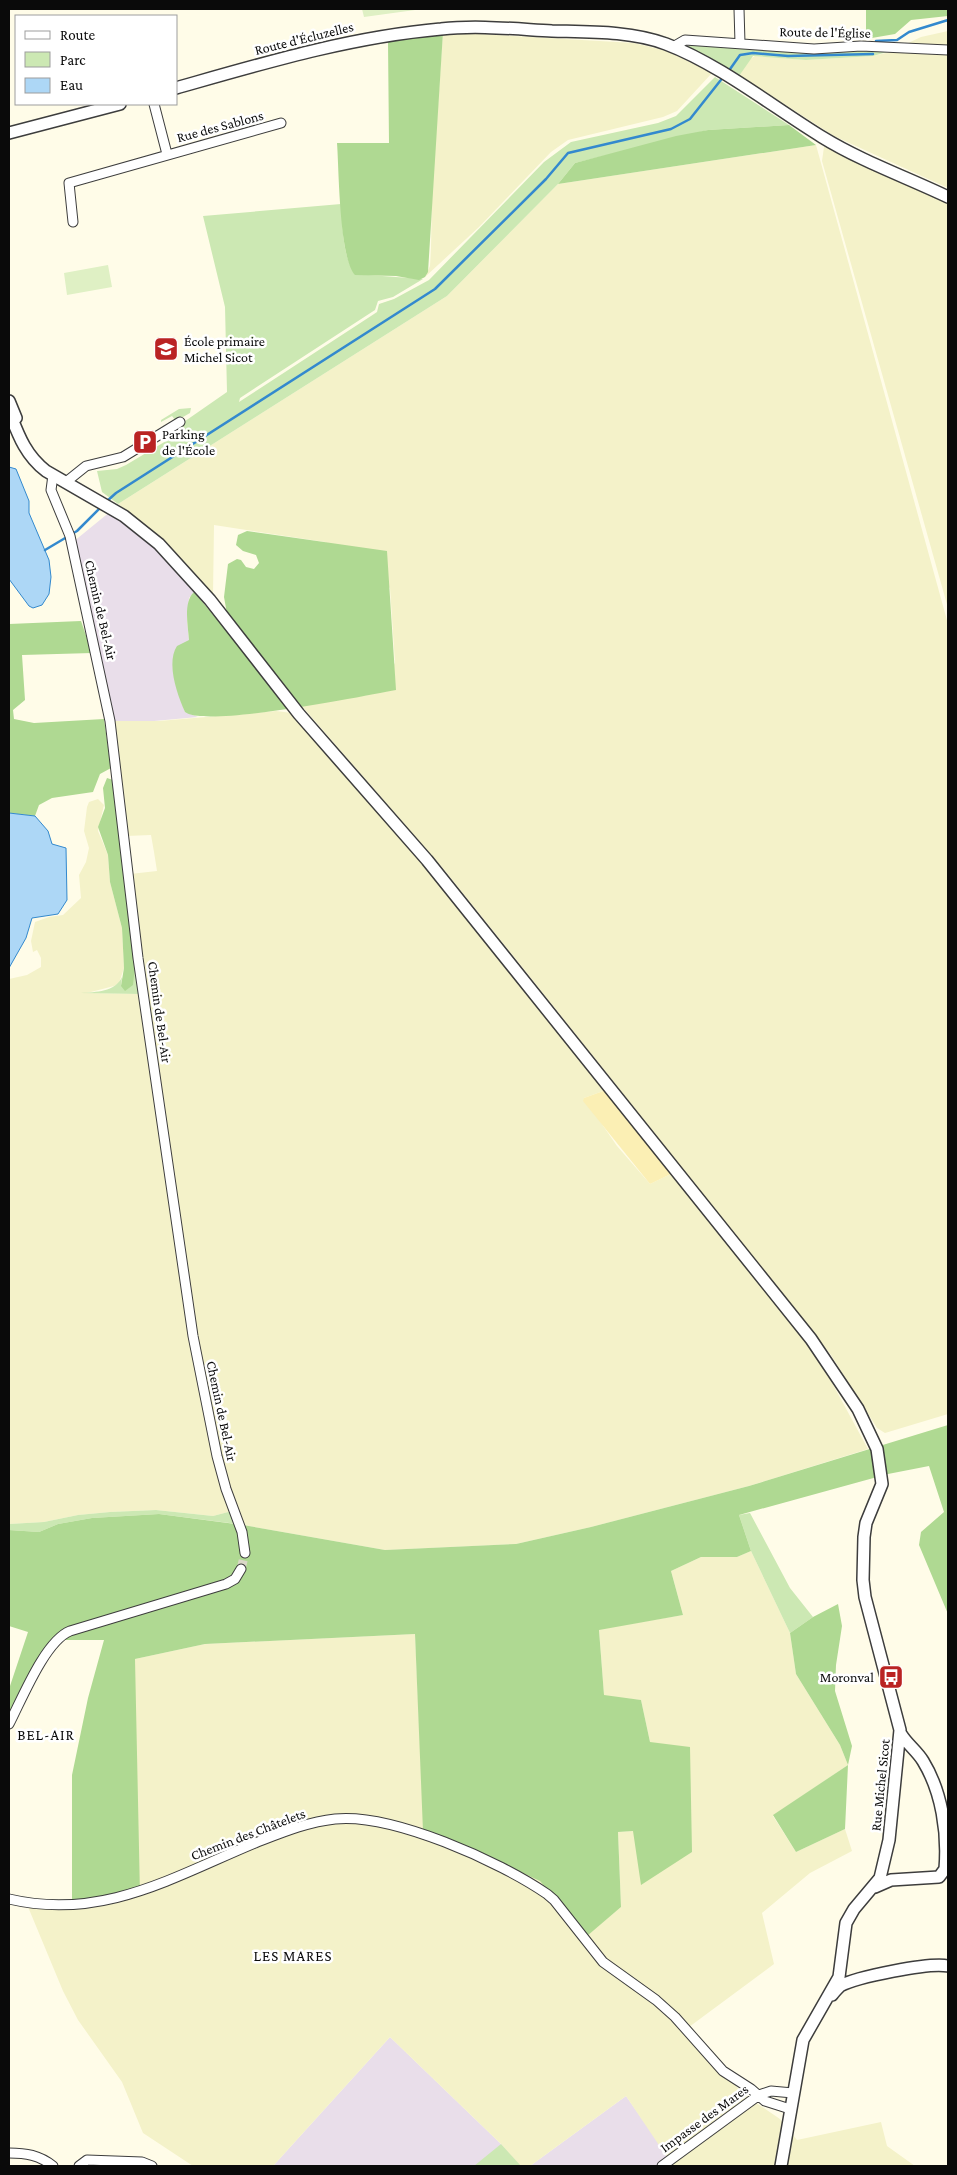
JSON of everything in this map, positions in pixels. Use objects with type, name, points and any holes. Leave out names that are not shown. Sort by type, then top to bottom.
[{"type":"street","points":[[739,9],[740,43]]},
{"type":"street","name":"Route d'Écluzelles","points":[[178,87],[324,47],[389,35],[442,28],[602,33],[641,37],[673,47],[724,75],[824,138],[948,197]]},
{"type":"street","name":"Route de l'Église","points":[[673,47],[685,40],[814,49],[861,46],[948,50]]},
{"type":"street","points":[[9,134],[116,105]]},
{"type":"street","name":"Rue des Sablons","points":[[154,105],[167,154]]},
{"type":"street","name":"Rue des Sablons","points":[[73,222],[69,183],[281,123]]},
{"type":"street","points":[[9,401],[32,452],[53,475]]},
{"type":"street","points":[[9,411],[27,453],[39,466],[66,482],[86,466],[123,457],[180,422]]},
{"type":"street","name":"Chemin de Bel-Air","points":[[53,475],[51,490],[69,533],[110,721],[138,958],[193,1336],[219,1464],[242,1532],[245,1553]]},
{"type":"street","name":"Rue Michel Sicot","points":[[66,482],[104,503],[160,544],[210,600],[299,714],[427,860],[811,1338],[858,1409],[876,1445],[882,1481],[880,1492],[865,1529],[863,1580],[865,1597],[901,1734],[886,1856],[883,1871],[875,1887],[854,1909],[847,1920],[843,1979],[802,2050],[781,2166]]},
{"type":"street","points":[[9,1724],[49,1649],[60,1636],[70,1631],[226,1584],[235,1579],[242,1570]]},
{"type":"street","points":[[875,1887],[891,1880],[939,1877],[945,1869],[943,1827],[937,1789],[922,1759],[901,1734]]},
{"type":"street","name":"Chemin des Châtelets","points":[[9,1899],[66,1905],[115,1899],[153,1887],[279,1833],[304,1825],[352,1818],[386,1823],[465,1851],[547,1894],[554,1900],[603,1962],[656,2000],[683,2026],[723,2071],[768,2103],[790,2108]]},
{"type":"street","points":[[843,1979],[916,1966],[948,1966]]},
{"type":"street","name":"Impasse des Mares","points":[[662,2166],[759,2095],[772,2091],[793,2093]]},
{"type":"street","points":[[9,2154],[28,2154],[42,2159],[53,2166]]},
{"type":"street","points":[[79,2166],[87,2160],[142,2162],[152,2166]]},
{"type":"shaded area","points":[[948,31],[948,47],[904,45],[921,37]]},
{"type":"shaded area","points":[[443,32],[634,43],[667,51],[712,73],[677,111],[663,117],[568,140],[551,152],[479,227],[425,277],[430,266],[432,193]]},
{"type":"shaded area","points":[[895,51],[948,54],[948,188],[834,136],[739,75],[750,59],[755,56],[806,60],[873,56]]},
{"type":"shaded area","points":[[816,145],[948,624],[948,1414],[885,1433],[877,1428],[831,1355],[442,867],[301,705],[368,695],[395,663],[390,588],[325,542],[214,525],[213,595],[163,540],[118,504],[447,296],[558,184]]},
{"type":"shaded area","points":[[824,147],[948,201],[948,608],[822,161]]},
{"type":"shaded area","points":[[111,511],[138,531],[166,558],[194,592],[189,598],[187,621],[189,640],[177,689],[185,712],[198,717],[154,721],[114,721],[73,542]]},
{"type":"shaded area","points":[[276,711],[292,713],[402,836],[606,1090],[584,1098],[617,1146],[650,1184],[673,1173],[798,1331],[831,1381],[868,1449],[749,1486],[591,1527],[516,1544],[385,1550],[243,1525],[224,1476],[195,1337],[130,874],[157,871],[154,852],[151,835],[126,836],[114,721],[159,721]]},
{"type":"shaded area","points":[[98,799],[104,805],[98,831],[108,855],[110,882],[122,928],[124,968],[119,983],[87,993],[140,994],[184,1299],[232,1511],[213,1516],[156,1510],[110,1512],[78,1515],[44,1522],[9,1524],[9,979],[27,975],[41,967],[41,958],[37,950],[33,952],[31,941],[35,922],[63,915],[81,898],[79,875],[86,862],[89,848],[84,831],[87,807],[89,802]]},
{"type":"shaded area","points":[[751,1551],[790,1633],[796,1674],[840,1745],[848,1765],[773,1816],[796,1852],[845,1829],[852,1851],[810,1873],[762,1913],[774,1964],[689,2027],[743,2094],[780,2119],[797,2140],[881,2122],[887,2146],[915,2166],[673,2166],[626,2096],[530,2166],[520,2166],[501,2144],[390,2037],[273,2166],[193,2166],[143,2133],[122,2082],[78,2020],[63,1991],[26,1902],[72,1907],[135,1728],[135,1659],[205,1644],[415,1634],[424,1831],[460,1844],[541,1881],[587,1935],[621,1907],[618,1832],[633,1831],[650,1742],[641,1700],[604,1696],[599,1629],[683,1615],[671,1571],[701,1557],[737,1557]]},
{"type":"shaded area","points":[[390,2037],[501,2144],[520,2166],[273,2166]]},
{"type":"shaded area","points":[[626,2096],[674,2165],[530,2166]]},
{"type":"green space","points":[[362,9],[415,9],[415,10],[364,17]]},
{"type":"green space","points":[[866,9],[948,9],[948,16],[911,20],[895,34],[866,39]]},
{"type":"green space","points":[[443,32],[428,272],[425,277],[419,280],[396,276],[355,275],[350,266],[343,233],[337,143],[389,143],[388,42]]},
{"type":"green space","points":[[689,45],[847,51],[885,50],[887,52],[873,56],[806,60],[753,56],[739,76],[689,49]]},
{"type":"green space","points":[[715,77],[789,125],[708,130],[575,163],[558,184],[447,296],[118,504],[102,492],[97,471],[117,469],[126,465],[181,432],[178,426],[227,392],[225,307],[203,216],[341,204],[345,250],[355,274],[423,279],[393,297],[378,301],[375,310],[240,398],[239,402],[377,312],[379,304],[394,299],[429,280],[544,162],[571,142],[658,123],[676,116]]},
{"type":"green space","points":[[789,125],[816,145],[558,184],[575,163],[676,136],[708,130]]},
{"type":"green space","points":[[108,265],[112,287],[67,295],[64,273]]},
{"type":"green space","points":[[191,408],[190,413],[176,421],[172,416],[161,422],[161,420],[179,409]]},
{"type":"green space","points":[[247,531],[387,551],[396,690],[252,714],[198,716],[185,712],[176,688],[172,661],[177,646],[189,640],[188,602],[194,592],[231,636],[224,597],[228,564],[237,559],[241,560],[246,567],[254,569],[259,563],[256,555],[243,551],[236,545],[238,535]]},
{"type":"green space","points":[[81,621],[92,653],[22,655],[25,700],[13,710],[14,719],[34,723],[104,719],[111,768],[100,774],[93,792],[52,798],[39,805],[35,816],[9,813],[9,624]]},
{"type":"green space","points":[[107,778],[113,780],[135,966],[133,985],[125,991],[121,986],[124,968],[122,928],[110,882],[108,855],[98,827],[105,808],[103,788]]},
{"type":"green space","points":[[135,966],[140,994],[81,993],[110,988],[115,986],[122,977],[121,986]]},
{"type":"green space","points":[[948,1425],[948,1614],[919,1545],[921,1532],[944,1512],[929,1466],[888,1474],[739,1515],[751,1551],[737,1557],[701,1557],[671,1571],[683,1615],[599,1630],[604,1695],[641,1700],[650,1742],[690,1747],[692,1852],[641,1885],[633,1831],[618,1832],[621,1907],[587,1936],[540,1881],[460,1844],[423,1831],[415,1634],[205,1644],[135,1659],[140,1895],[72,1907],[72,1775],[88,1698],[104,1640],[52,1640],[9,1718],[9,1689],[28,1632],[9,1626],[9,1530],[39,1532],[58,1524],[92,1518],[159,1514],[243,1525],[385,1550],[516,1544],[591,1527],[749,1486]]},
{"type":"green space","points":[[156,1510],[213,1516],[232,1511],[237,1524],[159,1514],[92,1518],[58,1524],[39,1532],[9,1530],[9,1524],[44,1522],[78,1515]]},
{"type":"green space","points":[[750,1513],[790,1588],[813,1617],[790,1633],[751,1551],[739,1515]]},
{"type":"green space","points":[[838,1604],[842,1626],[836,1665],[835,1691],[852,1746],[848,1765],[840,1745],[796,1674],[790,1633],[813,1617]]},
{"type":"green space","points":[[848,1765],[845,1829],[796,1852],[773,1815]]},
{"type":"green space","points":[[501,2144],[521,2166],[474,2166]]},
{"type":"sand","points":[[606,1090],[673,1173],[650,1184],[583,1101],[584,1098]]},
{"type":"water","points":[[9,467],[16,469],[29,501],[29,513],[49,560],[51,577],[49,594],[42,605],[33,608],[29,606],[9,579]]},
{"type":"water","points":[[9,813],[35,816],[48,831],[52,844],[66,848],[67,900],[58,914],[32,918],[26,938],[9,968]]},
{"type":"waterway","points":[[876,41],[897,40],[909,32],[948,20]]},
{"type":"waterway","points":[[728,72],[740,55],[753,53],[788,56],[873,54]]},
{"type":"waterway","points":[[106,502],[116,493],[435,289],[546,179],[568,153],[671,129],[690,119],[724,76]]},
{"type":"waterway","points":[[45,550],[77,531],[101,507]]},
{"type":"tunnel","points":[[241,1569],[245,1553]]},
{"type":"place","name":"École primaire Michel Sicot","points":[[166,349]]},
{"type":"place","name":"Parking de l'École","points":[[145,442]]},
{"type":"place","name":"Moronval","points":[[891,1677]]},
{"type":"district","name":"BEL-AIR","points":[[46,1735]]},
{"type":"district","name":"LES MARES","points":[[293,1956]]}]
